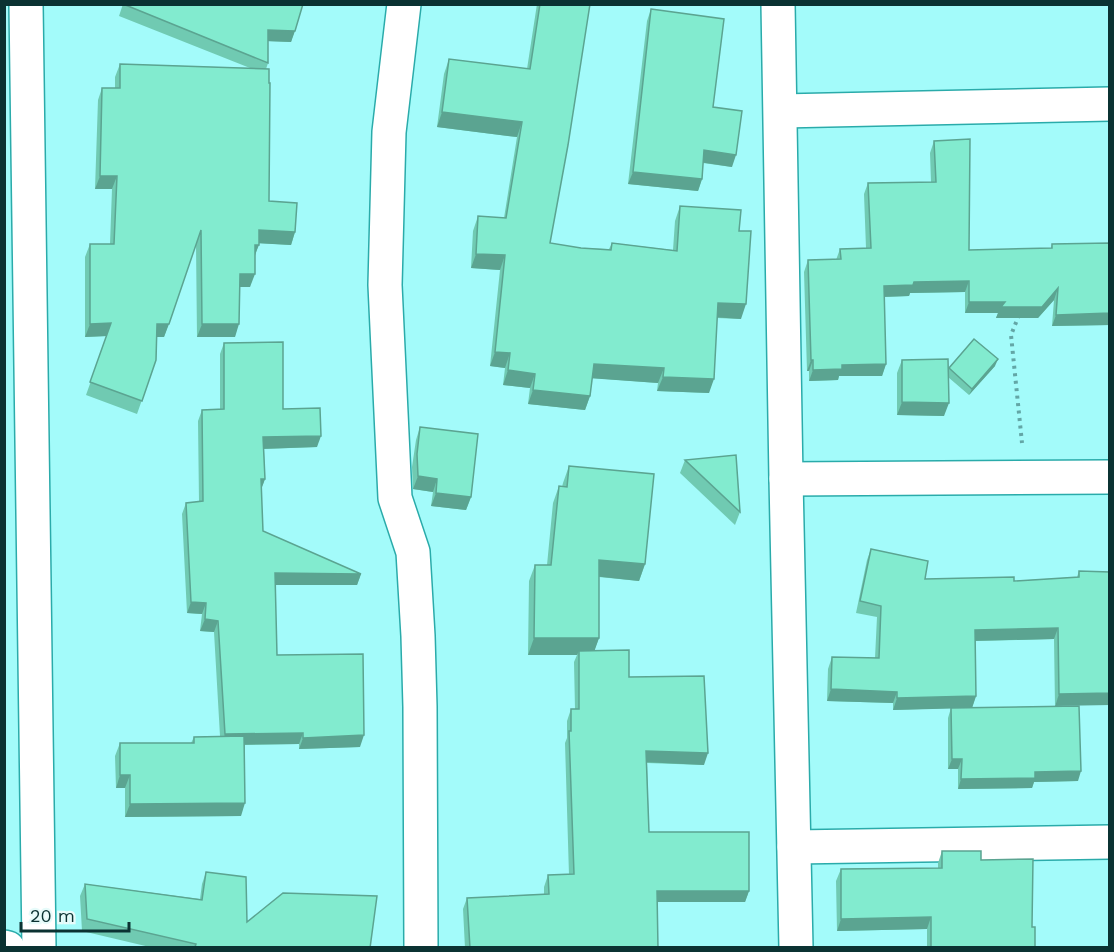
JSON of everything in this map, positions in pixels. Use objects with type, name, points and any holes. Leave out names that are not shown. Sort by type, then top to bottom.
[{"type":"street","points":[[27,4],[39,948]]},
{"type":"street","points":[[404,4],[390,132],[385,285],[395,498],[413,552],[418,636],[421,948]]},
{"type":"street","points":[[778,4],[796,948]]},
{"type":"street","points":[[781,111],[1110,104]]},
{"type":"street","points":[[786,479],[1110,477]]},
{"type":"street","points":[[794,847],[1110,842]]},
{"type":"path","points":[[1020,311],[1011,335],[1026,477]]},
{"type":"building","points":[[123,4],[303,4],[295,31],[268,30],[268,63]]},
{"type":"building","points":[[540,4],[590,4],[550,243],[611,250],[612,243],[677,251],[680,206],[741,210],[739,231],[751,231],[746,304],[718,303],[714,379],[663,377],[664,368],[594,364],[590,396],[533,390],[535,374],[508,370],[510,353],[495,352],[505,255],[476,254],[478,216],[506,218],[522,122],[442,112],[449,59],[530,69]]},
{"type":"building","points":[[651,9],[724,19],[713,107],[742,111],[736,155],[704,150],[702,179],[633,172]]},
{"type":"building","points":[[120,64],[269,69],[269,201],[297,203],[295,232],[259,230],[259,245],[255,245],[255,274],[240,274],[239,324],[202,324],[201,230],[169,324],[157,324],[156,360],[142,401],[90,382],[111,323],[90,324],[90,244],[114,244],[117,176],[100,176],[102,88],[120,88]]},
{"type":"building","points":[[970,139],[969,250],[1052,248],[1052,244],[1110,243],[1110,313],[1056,315],[1058,288],[1042,307],[1001,307],[1005,302],[969,302],[969,281],[914,282],[913,285],[884,286],[886,364],[842,365],[842,369],[813,370],[808,260],[841,259],[840,249],[871,248],[868,183],[936,182],[934,141]]},
{"type":"building","points":[[974,339],[998,359],[972,389],[949,368]]},
{"type":"building","points":[[283,342],[283,409],[320,408],[321,436],[263,437],[265,479],[261,479],[263,531],[361,574],[275,573],[277,655],[363,654],[364,735],[303,738],[303,733],[225,734],[218,621],[205,619],[206,603],[191,602],[186,503],[203,501],[202,410],[224,409],[224,343]]},
{"type":"building","points":[[948,359],[949,403],[902,402],[902,360]]},
{"type":"building","points":[[420,427],[478,434],[471,497],[436,493],[437,479],[418,476],[417,454]]},
{"type":"building","points":[[736,455],[740,512],[685,460]]},
{"type":"building","points":[[569,466],[654,474],[645,564],[599,560],[599,638],[534,638],[535,565],[551,565],[559,486],[567,487]]},
{"type":"building","points":[[871,549],[928,561],[925,579],[1014,577],[1014,581],[1079,577],[1079,571],[1110,572],[1110,693],[1059,694],[1058,628],[975,630],[976,696],[897,698],[897,692],[831,689],[832,657],[879,658],[881,606],[860,601]]},
{"type":"building","points":[[629,650],[629,677],[704,676],[708,753],[646,751],[649,832],[749,832],[749,891],[657,891],[658,948],[470,948],[467,898],[549,894],[548,875],[574,874],[569,731],[571,731],[571,709],[579,709],[579,651]]},
{"type":"building","points":[[1079,706],[1081,771],[1035,772],[1035,778],[961,779],[962,759],[952,759],[951,708]]},
{"type":"building","points":[[244,736],[245,803],[130,804],[130,775],[120,775],[120,743],[194,743],[194,737]]},
{"type":"building","points":[[942,851],[981,851],[981,860],[1033,859],[1032,927],[1035,927],[1035,948],[931,948],[931,917],[841,919],[841,869],[942,868]]},
{"type":"building","points":[[206,872],[246,877],[247,922],[283,893],[377,896],[370,948],[200,948],[195,947],[196,944],[87,919],[85,884],[202,900]]}]
